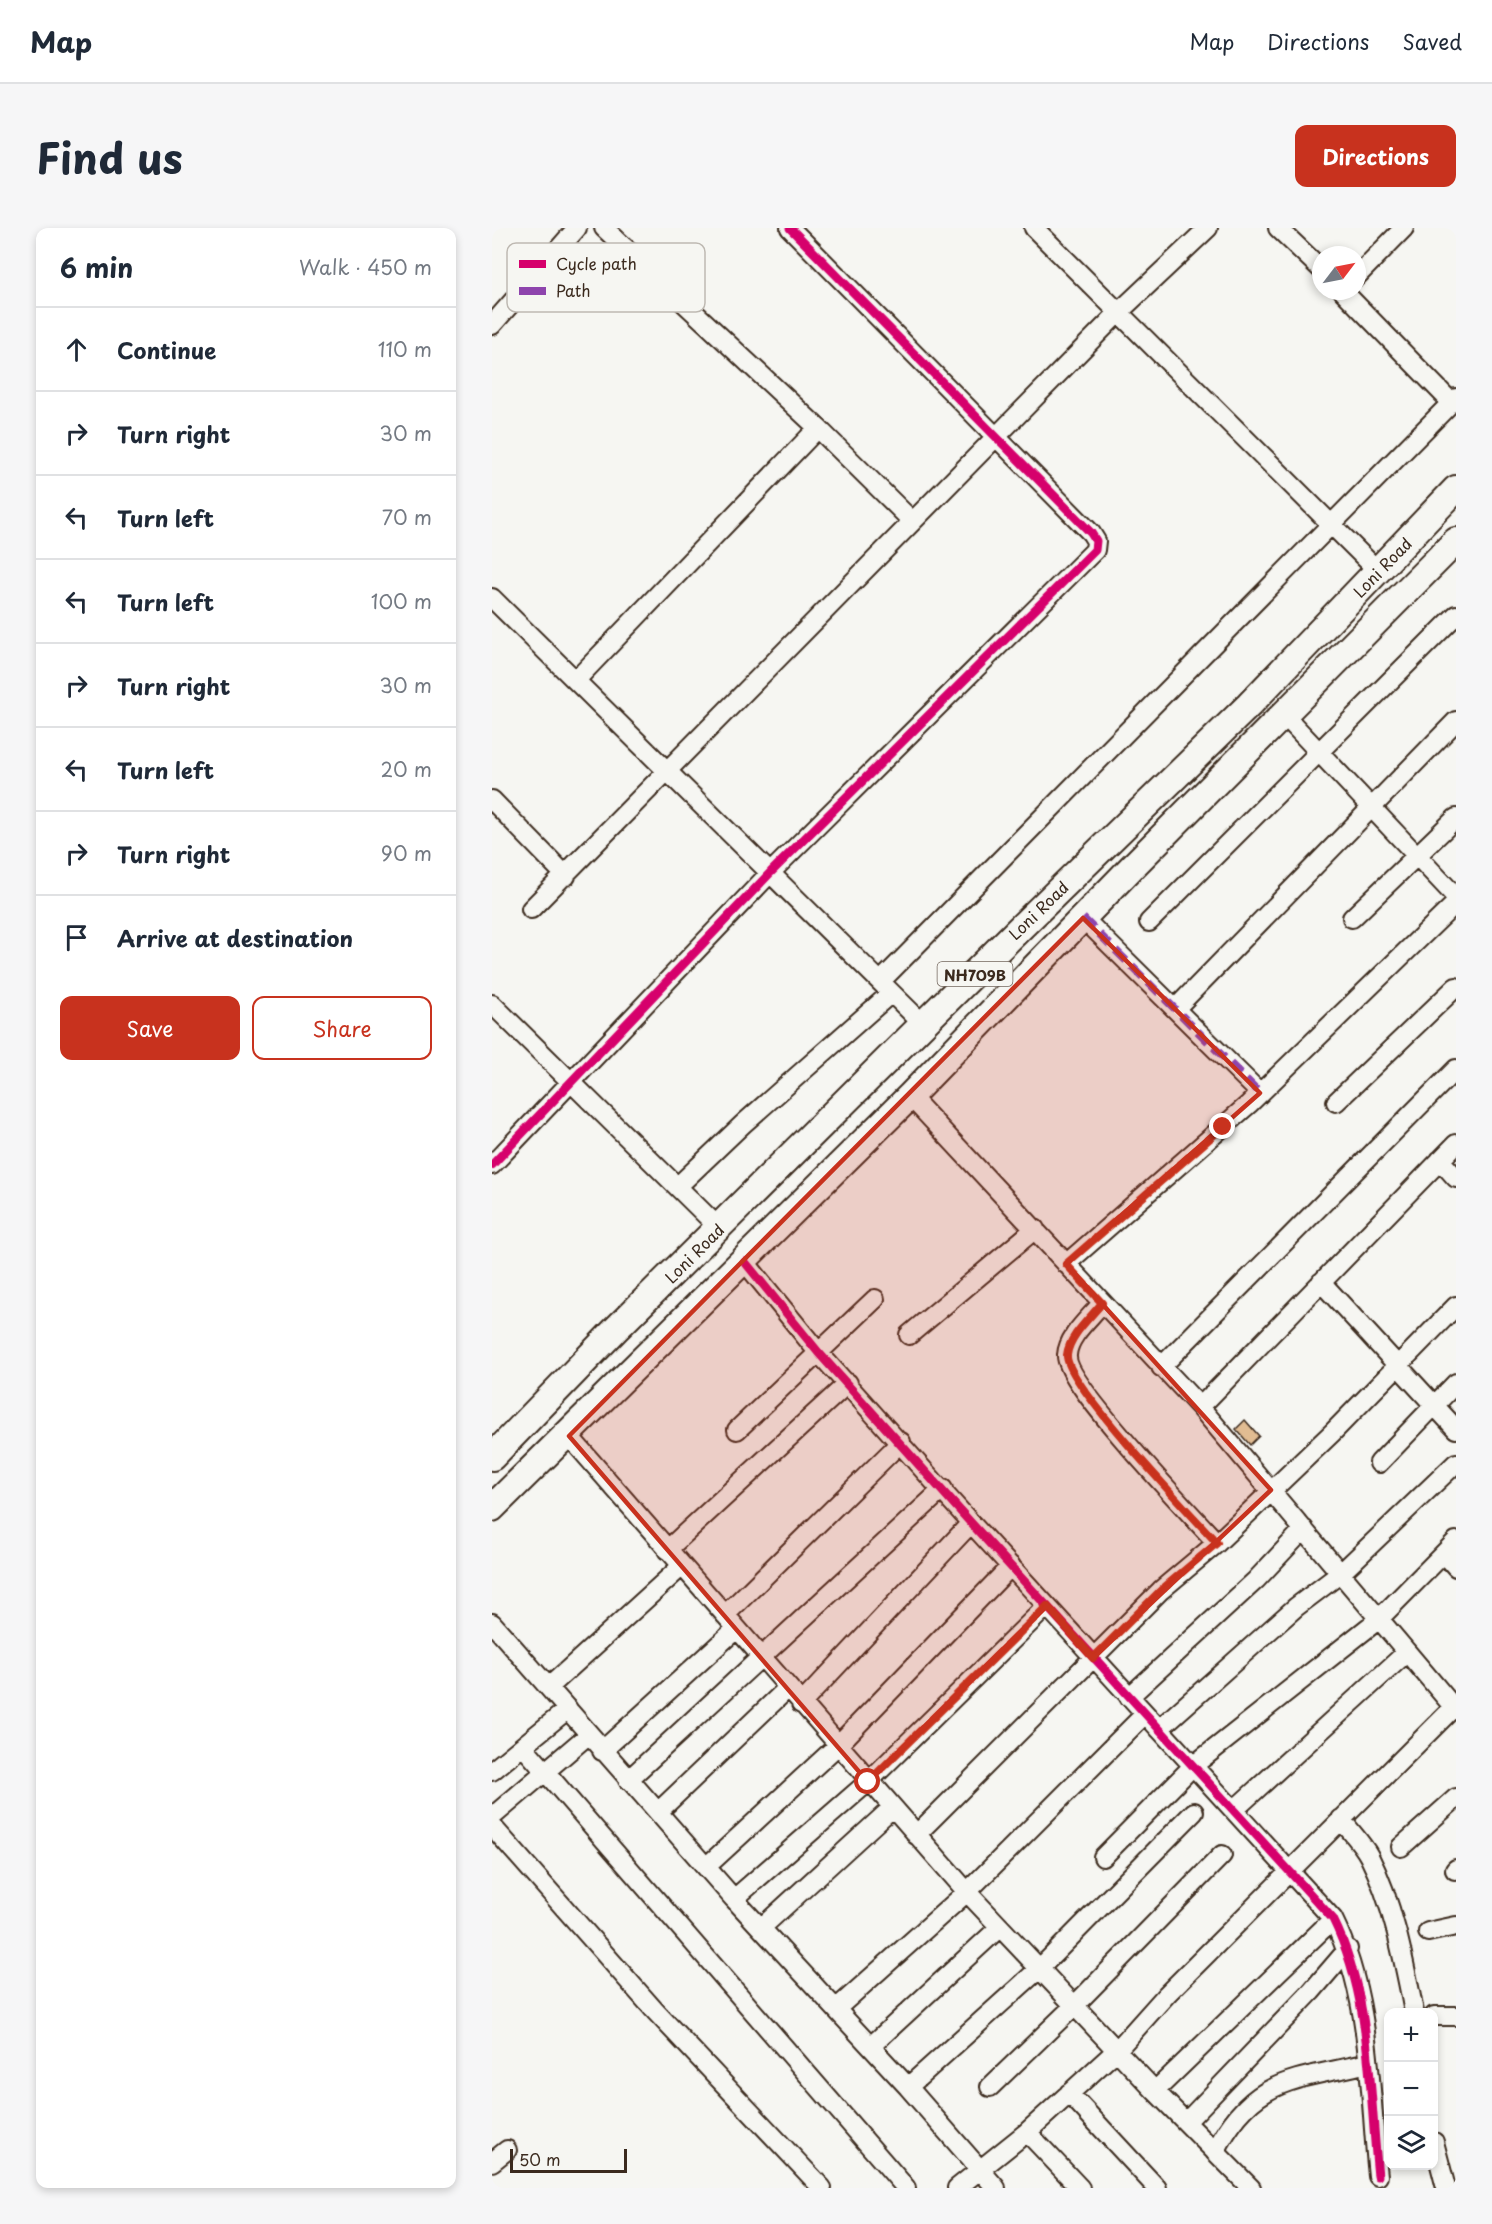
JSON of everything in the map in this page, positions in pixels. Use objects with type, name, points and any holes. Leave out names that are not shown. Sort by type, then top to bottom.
[{"type":"highway","name":"Loni Road","points":[[492,1457],[719,1228],[1249,705],[1456,489]]},
{"type":"highway","name":"Loni Road","points":[[492,1508],[569,1436],[745,1262],[1456,541]]},
{"type":"street","points":[[564,243],[577,228]]},
{"type":"street","points":[[604,228],[620,243]]},
{"type":"street","points":[[492,1165],[573,1083],[771,872],[1095,550],[1096,541],[1091,533],[790,228]]},
{"type":"street","points":[[1034,228],[1378,571]]},
{"type":"street","points":[[531,909],[1119,312],[1208,228]]},
{"type":"street","points":[[1278,228],[1312,260]]},
{"type":"street","points":[[1366,267],[1404,228]]},
{"type":"street","points":[[678,1186],[886,987],[1332,524],[1454,401],[1352,300]]},
{"type":"street","points":[[492,325],[507,308]]},
{"type":"street","points":[[694,312],[818,428],[912,521]]},
{"type":"street","points":[[576,680],[818,428]]},
{"type":"street","points":[[492,598],[924,1025]]},
{"type":"street","points":[[1149,922],[1318,750],[1456,615]]},
{"type":"street","points":[[1284,715],[1456,897]]},
{"type":"street","points":[[1175,1010],[1456,721]]},
{"type":"street","points":[[492,800],[566,876]]},
{"type":"street","points":[[1352,918],[1456,818]]},
{"type":"street","points":[[1066,1264],[1260,1093],[1456,903]]},
{"type":"street","points":[[1083,918],[1260,1093]]},
{"type":"street","points":[[1336,1102],[1456,987]]},
{"type":"street","points":[[492,1004],[719,1228]]},
{"type":"street","points":[[1161,1367],[1456,1069]]},
{"type":"street","points":[[910,1096],[1200,1407],[1455,1708],[1167,1994],[1117,2050],[1028,2132],[981,2172],[958,2188]]},
{"type":"street","points":[[1200,1407],[1456,1144]]},
{"type":"street","points":[[1440,1160],[1456,1178]]},
{"type":"street","points":[[909,1335],[1035,1229]]},
{"type":"street","points":[[745,1262],[818,1352],[901,1442],[971,1523],[1334,1919],[1348,1949],[1355,1977],[1368,2063],[1378,2176]]},
{"type":"street","points":[[1321,1282],[1456,1429]]},
{"type":"street","points":[[737,1430],[874,1299]]},
{"type":"street","points":[[1102,1303],[1073,1338],[1067,1354],[1067,1366],[1088,1398],[1217,1543]]},
{"type":"street","points":[[916,1835],[1161,1590],[1217,1543],[1399,1367],[1456,1306]]},
{"type":"street","points":[[668,1550],[848,1383]]},
{"type":"street","points":[[1379,1463],[1456,1383]]},
{"type":"street","points":[[569,1436],[868,1782],[967,1892],[1215,2152],[1242,2185]]},
{"type":"street","points":[[602,1751],[731,1622],[901,1442]]},
{"type":"street","points":[[1159,1729],[1296,1607],[1341,1573],[1456,1463]]},
{"type":"street","points":[[628,1780],[762,1659],[943,1489]]},
{"type":"street","points":[[801,1704],[971,1523]]},
{"type":"street","points":[[1129,1697],[1256,1580],[1304,1529]]},
{"type":"street","points":[[1103,1857],[1194,1765],[1379,1619],[1452,1554]]},
{"type":"street","points":[[549,1687],[682,1566]]},
{"type":"street","points":[[706,1867],[837,1746],[1011,1566]]},
{"type":"street","points":[[734,1899],[868,1782],[1047,1606]]},
{"type":"street","points":[[492,1623],[734,1899],[871,2046],[996,2188]]},
{"type":"street","points":[[1234,1810],[1407,1652]]},
{"type":"street","points":[[658,1812],[789,1688]]},
{"type":"street","points":[[492,1771],[568,1709]]},
{"type":"street","points":[[836,2009],[967,1892],[1145,1714]]},
{"type":"street","points":[[492,1817],[588,1735]]},
{"type":"street","points":[[523,1746],[906,2188]]},
{"type":"street","points":[[1401,1847],[1456,1798]]},
{"type":"street","points":[[761,1928],[892,1808]]},
{"type":"street","points":[[908,2087],[1040,1968],[1194,1812]]},
{"type":"street","points":[[1341,1819],[1365,1850],[1374,1868],[1395,1930],[1413,2008]]},
{"type":"street","points":[[492,1826],[656,2012],[822,2188]]},
{"type":"street","points":[[990,2087],[1075,2005],[1222,1856]]},
{"type":"street","points":[[1155,2091],[1334,1919]]},
{"type":"street","points":[[1428,1932],[1456,1926]]},
{"type":"street","points":[[871,2046],[1000,1927]]},
{"type":"street","points":[[1186,2122],[1311,1992],[1348,1949]]},
{"type":"street","points":[[1438,2016],[1456,2016]]},
{"type":"street","points":[[1215,2152],[1236,2116],[1253,2098],[1266,2089],[1368,2063]]},
{"type":"street","points":[[1069,2093],[1156,2188]]},
{"type":"street","points":[[1028,2132],[1080,2188]]},
{"type":"street","points":[[492,2162],[507,2150]]},
{"type":"street","points":[[1438,2157],[1446,2188]]},
{"type":"highlighted area","points":[[1083,918],[1260,1093],[1066,1264],[1271,1490],[1093,1658],[1047,1606],[868,1782],[569,1436]]},
{"type":"building","points":[[1245,1420],[1259,1436],[1250,1445],[1236,1429]]},
{"type":"marked path","points":[[1083,918],[1260,1093]]},
{"type":"cycle path","points":[[492,1165],[771,872],[1095,550],[1096,541],[1091,533],[790,228]]},
{"type":"cycle path","points":[[745,1262],[818,1352],[971,1523],[1333,1919],[1346,1949],[1362,2012],[1378,2176]]},
{"type":"route","points":[[868,1782],[1047,1606],[1093,1658],[1161,1590],[1217,1543],[1088,1398],[1067,1366],[1067,1354],[1073,1338],[1102,1303],[1066,1264],[1223,1127]]}]
